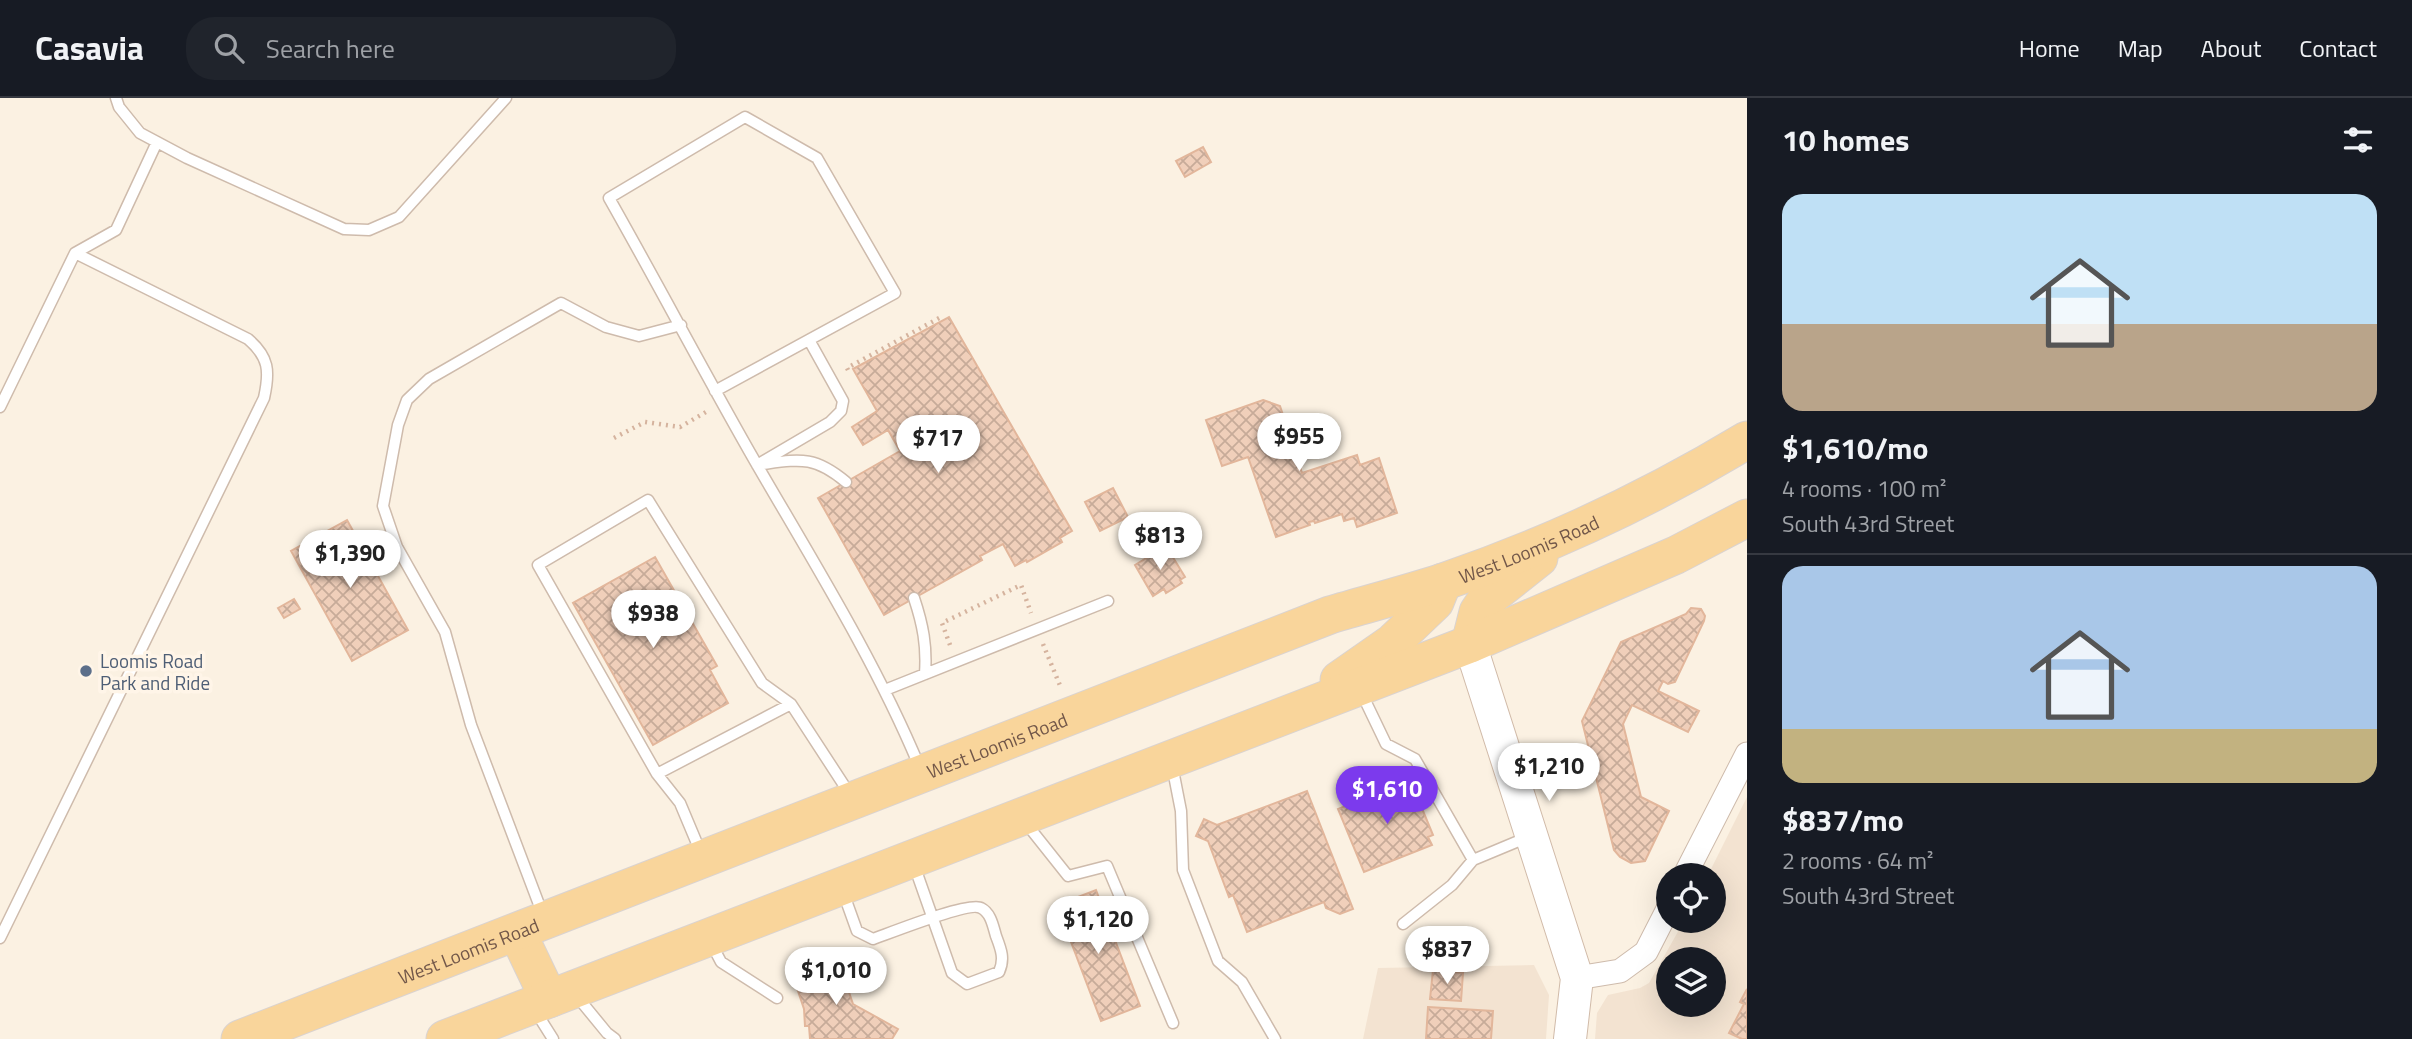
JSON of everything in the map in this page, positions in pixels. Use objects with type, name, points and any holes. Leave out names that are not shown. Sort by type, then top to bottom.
[{"type":"main road","name":"West Loomis Road","points":[[240,1039],[1330,615],[1443,582],[1630,505],[1689,475],[1747,440]]},
{"type":"main road","points":[[445,1039],[1471,644],[1675,555],[1747,518]]},
{"type":"main road","points":[[1570,1039],[1577,978],[1471,644],[1478,612],[1486,600],[1513,576],[1589,523]]},
{"type":"main road","points":[[1287,715],[1392,643],[1435,602],[1443,582]]},
{"type":"main road","points":[[531,927],[551,998]]},
{"type":"street","points":[[1691,863],[1747,754]]},
{"type":"street","points":[[1577,978],[1620,971],[1646,952],[1656,932]]},
{"type":"lane","points":[[116,98],[119,107],[140,133],[187,158],[344,229],[369,230],[399,217],[506,98]]},
{"type":"lane","points":[[716,391],[895,293],[817,158],[745,117],[609,198],[722,403],[886,690],[922,774]]},
{"type":"lane","points":[[0,407],[75,253],[116,230],[157,142]]},
{"type":"lane","points":[[0,938],[264,398],[268,382],[267,365],[261,350],[248,339],[75,253]]},
{"type":"lane","points":[[531,927],[445,632],[397,547],[383,506],[398,425],[407,400],[429,379],[561,303],[606,327],[639,336],[681,325]]},
{"type":"lane","points":[[757,465],[830,422],[841,411],[843,401],[809,340]]},
{"type":"lane","points":[[757,465],[799,459],[828,467],[846,482]]},
{"type":"lane","points":[[704,859],[680,803],[657,774],[538,565],[648,500],[762,683],[791,704],[854,801]]},
{"type":"lane","points":[[914,598],[924,627],[927,653],[925,674]]},
{"type":"lane","points":[[886,690],[1108,601]]},
{"type":"lane","points":[[1358,687],[1386,744],[1415,759],[1474,860]]},
{"type":"lane","points":[[657,774],[791,704]]},
{"type":"lane","points":[[1170,760],[1181,811],[1183,870],[1217,961],[1242,982],[1275,1039]]},
{"type":"lane","points":[[1021,817],[1068,876],[1107,866],[1173,1023]]},
{"type":"lane","points":[[1403,924],[1452,885],[1474,860],[1532,836]]},
{"type":"lane","points":[[841,887],[857,931],[873,939],[933,918],[974,905],[982,908],[988,914],[1002,953],[1003,964],[999,972],[967,984],[952,973],[933,918],[912,859]]},
{"type":"lane","points":[[708,938],[721,962],[777,998]]},
{"type":"lane","points":[[551,998],[553,1039]]},
{"type":"lane","points":[[551,998],[615,1039]]},
{"type":"path","points":[[851,377],[847,369],[943,316]]},
{"type":"path","points":[[614,438],[645,422],[680,427],[722,403]]},
{"type":"shaded area","points":[[1747,797],[1747,1039],[1595,1039],[1597,1013],[1608,995],[1640,988],[1649,983],[1656,971],[1656,1017],[1726,1017],[1726,947],[1669,947],[1677,933],[1726,933],[1726,863],[1714,863]]},
{"type":"shaded area","points":[[1534,965],[1549,995],[1546,1039],[1363,1039],[1378,968]]},
{"type":"building","points":[[1203,147],[1211,162],[1185,177],[1176,161]]},
{"type":"building","points":[[949,317],[1072,531],[1060,538],[1062,542],[1015,566],[1003,544],[980,556],[982,560],[884,615],[818,498],[900,451],[888,430],[863,445],[852,427],[877,411],[853,369]]},
{"type":"building","points":[[1263,400],[1280,406],[1302,473],[1357,455],[1360,465],[1379,458],[1397,513],[1357,527],[1354,518],[1344,521],[1342,514],[1315,523],[1309,522],[1310,525],[1276,537],[1248,457],[1222,466],[1206,420]]},
{"type":"building","points":[[1113,488],[1128,517],[1100,531],[1085,502]]},
{"type":"building","points":[[347,520],[408,630],[352,661],[291,551]]},
{"type":"building","points":[[1166,546],[1185,577],[1180,580],[1182,583],[1166,593],[1164,589],[1153,596],[1135,565]]},
{"type":"building","points":[[655,557],[717,666],[710,670],[728,703],[653,745],[573,603]]},
{"type":"building","points":[[294,599],[300,609],[284,618],[278,608]]},
{"type":"building","points":[[1691,608],[1701,609],[1705,616],[1704,621],[1675,682],[1668,684],[1663,681],[1658,691],[1699,711],[1688,732],[1632,705],[1623,724],[1641,797],[1669,811],[1645,861],[1631,863],[1614,850],[1582,721],[1621,642],[1686,614]]},
{"type":"building","points":[[1407,781],[1412,795],[1416,794],[1433,835],[1428,837],[1432,845],[1364,872],[1338,809]]},
{"type":"building","points":[[1307,791],[1353,909],[1340,914],[1326,908],[1324,902],[1247,932],[1233,895],[1229,897],[1208,841],[1196,836],[1204,819],[1217,825]]},
{"type":"building","points":[[1096,890],[1140,1006],[1101,1021],[1057,905]]},
{"type":"building","points":[[836,954],[853,1004],[898,1029],[892,1039],[810,1039],[809,1026],[805,1026],[804,1009],[795,982],[814,970],[813,962]]},
{"type":"building","points":[[1433,970],[1463,973],[1461,1001],[1430,999]]},
{"type":"building","points":[[1747,989],[1747,1039],[1742,1039],[1729,1033],[1744,1004],[1740,1002]]},
{"type":"building","points":[[1428,1007],[1493,1011],[1491,1039],[1426,1039]]},
{"type":"place","name":"Loomis Road Park and Ride","points":[[86,671]]}]
